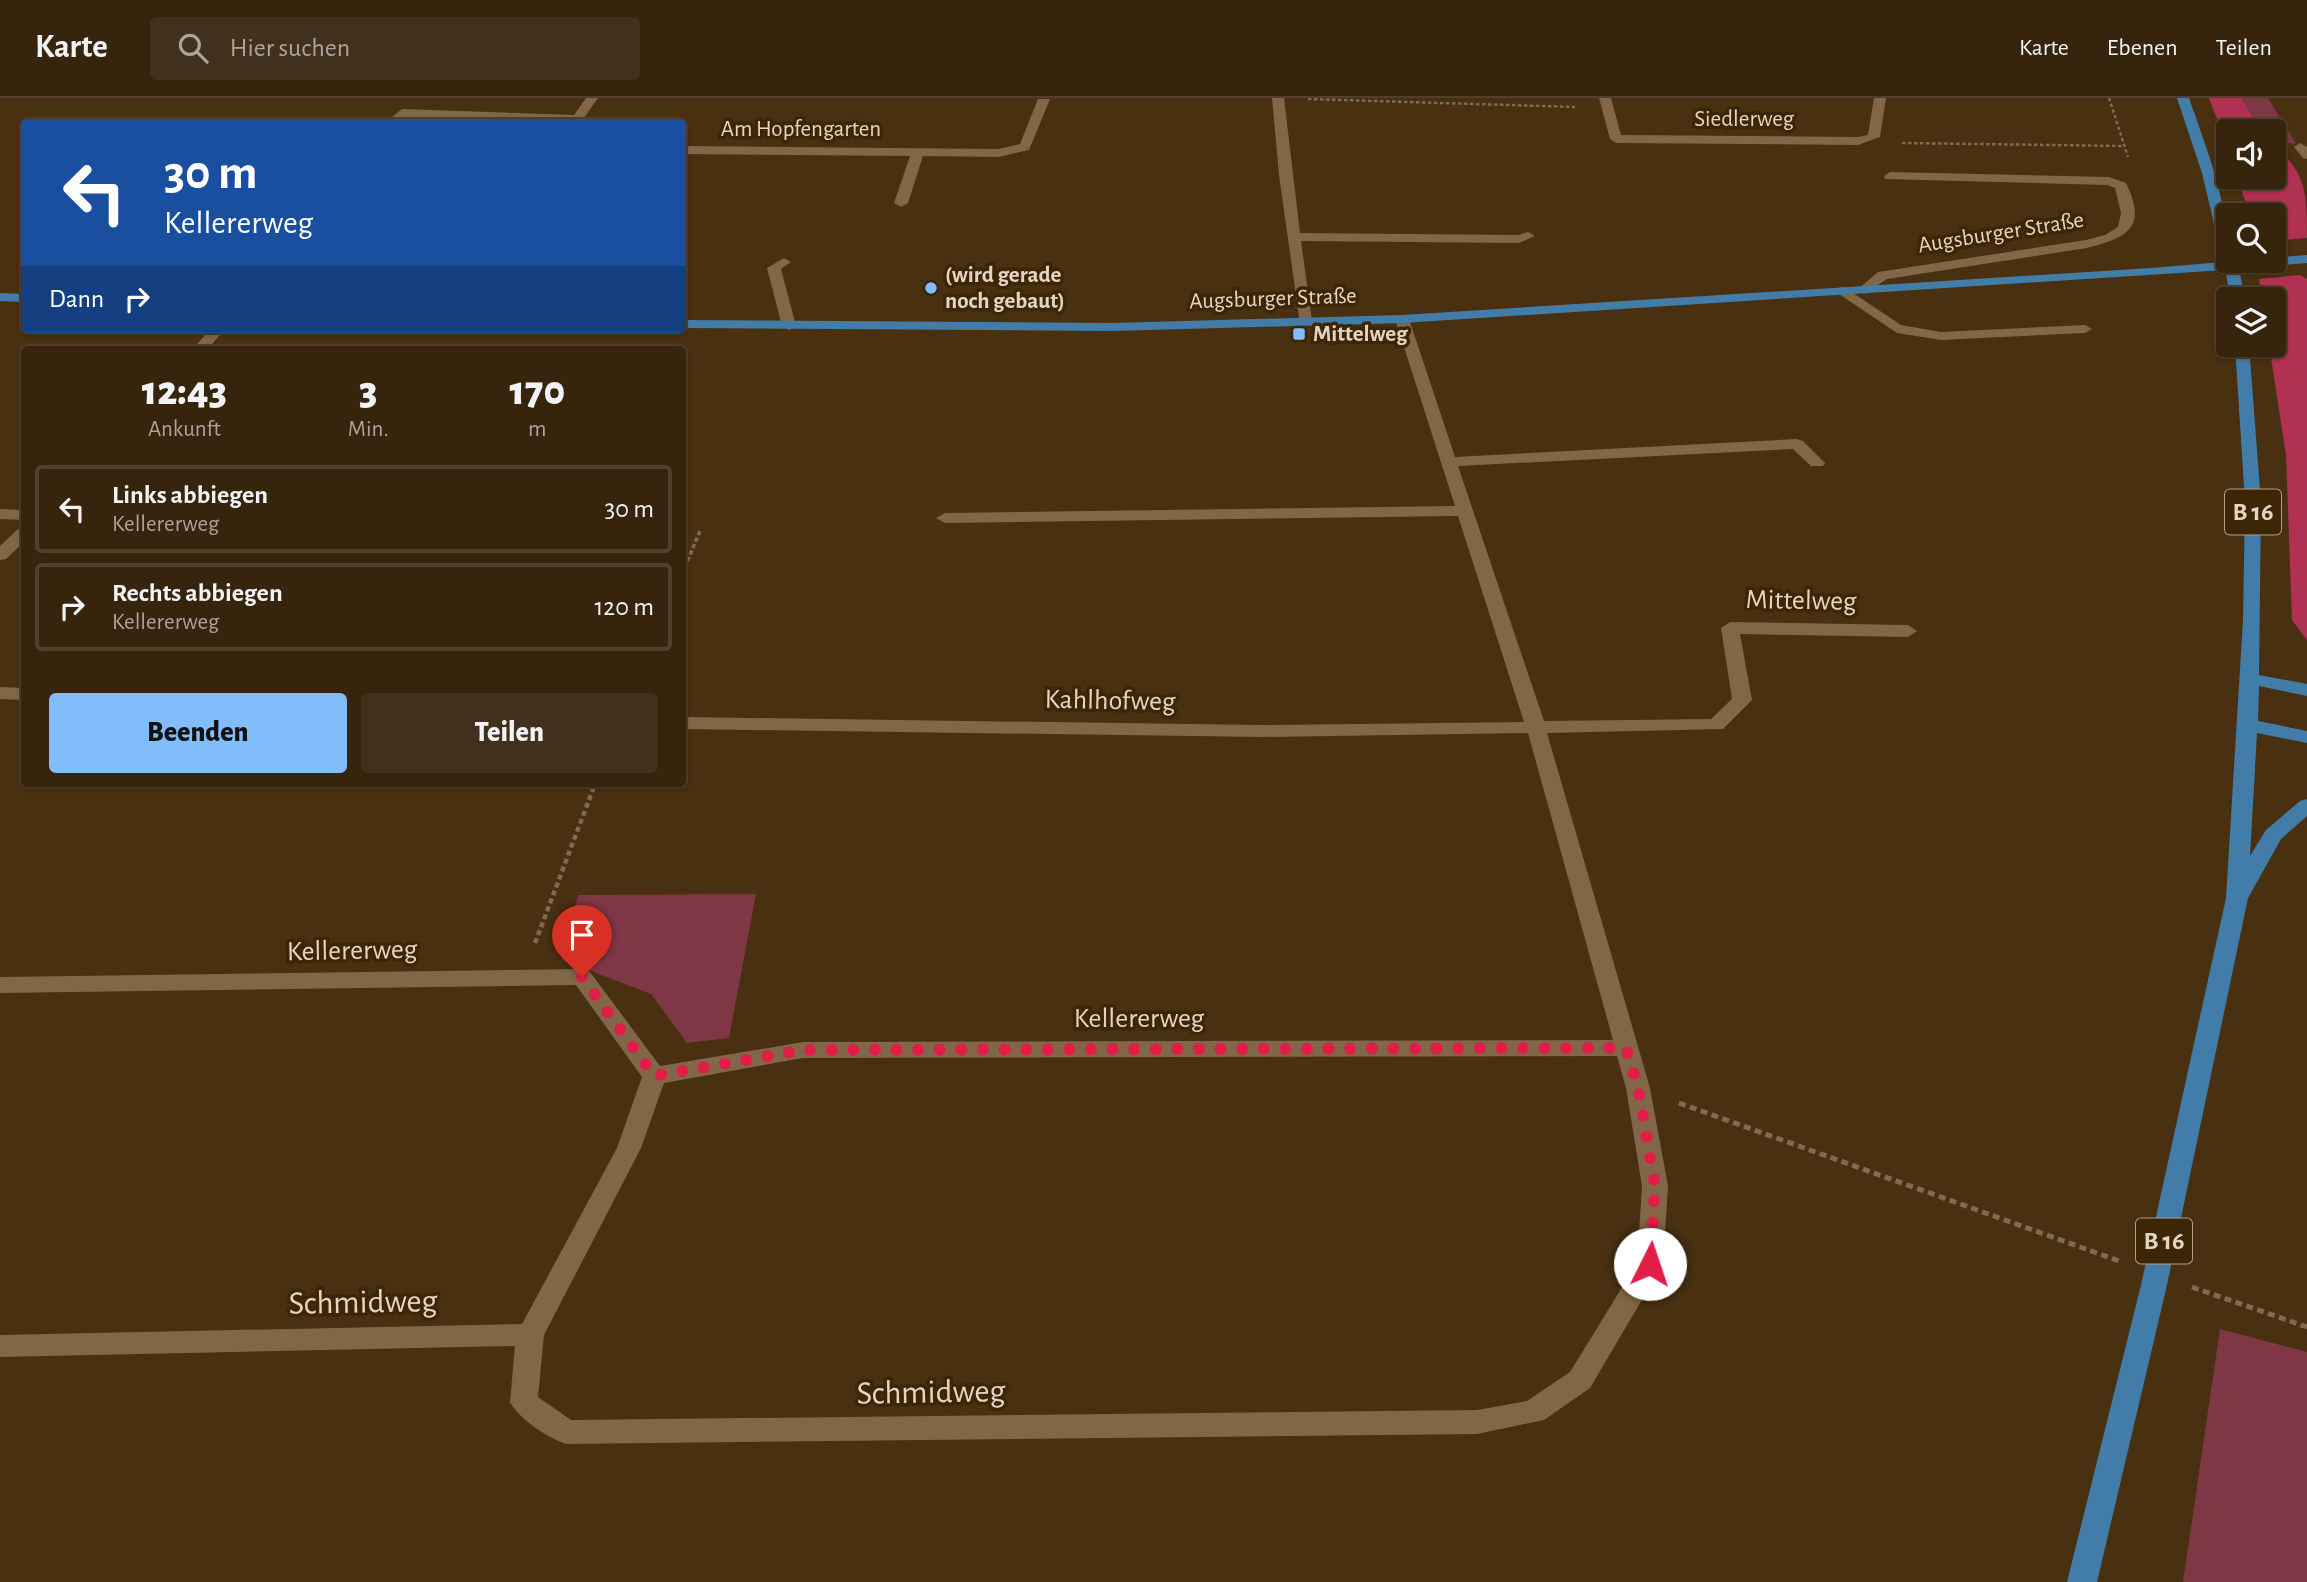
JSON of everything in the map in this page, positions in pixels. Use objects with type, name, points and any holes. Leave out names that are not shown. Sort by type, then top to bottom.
[{"type":"main road","points":[[2183,98],[2216,205]]},
{"type":"main road","name":"Augsburger Straße","points":[[686,324],[789,327],[1113,327],[1402,318],[2151,272],[2307,259]]},
{"type":"main road","points":[[0,297],[21,298]]},
{"type":"main road","name":"B 16","points":[[2082,1582],[2154,1285],[2237,898],[2250,679],[2253,503],[2243,357]]},
{"type":"main road","points":[[2250,679],[2307,690]]},
{"type":"main road","points":[[2248,725],[2307,737]]},
{"type":"main road","points":[[2237,898],[2273,835],[2307,805]]},
{"type":"street","points":[[577,119],[592,98]]},
{"type":"street","points":[[1278,98],[1305,321]]},
{"type":"street","points":[[1874,137],[1880,98]]},
{"type":"street","name":"Am Hopfengarten","points":[[686,150],[998,153],[1025,148],[1044,99]]},
{"type":"street","name":"Siedlerweg","points":[[1606,103],[1616,139],[1858,141],[1874,137]]},
{"type":"street","points":[[395,119],[402,113],[532,119]]},
{"type":"street","name":"Am Hopfengarten","points":[[901,203],[918,151]]},
{"type":"street","name":"Augsburger Straße","points":[[1864,290],[1883,275],[2087,244],[2110,238],[2124,229],[2128,213],[2121,186],[2109,181],[1890,177]]},
{"type":"street","points":[[1293,237],[1519,239],[1528,236]]},
{"type":"street","points":[[784,262],[774,268],[789,327]]},
{"type":"street","points":[[1844,291],[1897,329],[1941,336],[2085,329]]},
{"type":"street","points":[[1402,318],[1536,728],[1626,1048]]},
{"type":"street","points":[[202,346],[214,333]]},
{"type":"street","points":[[1448,462],[1797,444],[1817,463]]},
{"type":"street","points":[[945,518],[1464,511]]},
{"type":"street","points":[[0,514],[21,515]]},
{"type":"street","points":[[0,555],[21,536]]},
{"type":"street","name":"Mittelweg","points":[[1536,728],[1716,725],[1742,700],[1730,628],[1908,631]]},
{"type":"street","points":[[0,693],[21,694]]},
{"type":"street","name":"Kahlhofweg","points":[[686,723],[1262,731],[1536,728]]},
{"type":"street","name":"Kellererweg","points":[[0,985],[582,977],[654,1076],[803,1050],[1626,1048]]},
{"type":"street","name":"Schmidweg","points":[[0,1346],[530,1335],[524,1402],[566,1433],[1477,1422],[1534,1412],[1580,1380],[1650,1264],[1655,1186],[1638,1088],[1626,1048]]},
{"type":"street","points":[[530,1335],[629,1148],[654,1076]]},
{"type":"path","points":[[2109,98],[2130,164],[2125,178],[2118,185]]},
{"type":"path","points":[[1300,99],[1606,103]]},
{"type":"path","points":[[1874,137],[1895,143],[2124,146]]},
{"type":"path","points":[[686,564],[700,531]]},
{"type":"path","points":[[521,979],[594,787]]},
{"type":"path","points":[[1638,1088],[2014,1224]]},
{"type":"path","points":[[2292,1322],[2307,1327]]},
{"type":"shaded area","points":[[2209,98],[2241,98],[2254,119],[2217,119]]},
{"type":"shaded area","points":[[2241,98],[2268,98],[2281,119],[2254,119]]},
{"type":"shaded area","points":[[2286,128],[2296,144],[2286,143]]},
{"type":"shaded area","points":[[2286,157],[2299,175],[2303,186],[2307,238],[2286,240],[2286,203],[2246,203],[2241,189],[2286,189]]},
{"type":"shaded area","points":[[2300,275],[2307,279],[2307,640],[2292,620],[2286,455],[2271,357],[2286,357],[2286,287],[2261,287],[2259,279]]},
{"type":"shaded area","points":[[756,894],[729,1038],[687,1043],[651,994],[562,960],[578,895]]},
{"type":"shaded area","points":[[2220,1329],[2307,1352],[2307,1582],[2183,1582]]},
{"type":"place","name":"(wird gerade noch gebaut)","points":[[931,288]]},
{"type":"place","name":"Mittelweg","points":[[1299,334]]},
{"type":"route","points":[[582,977],[654,1076],[803,1050],[1626,1048],[1638,1088],[1655,1186],[1650,1264]]}]
